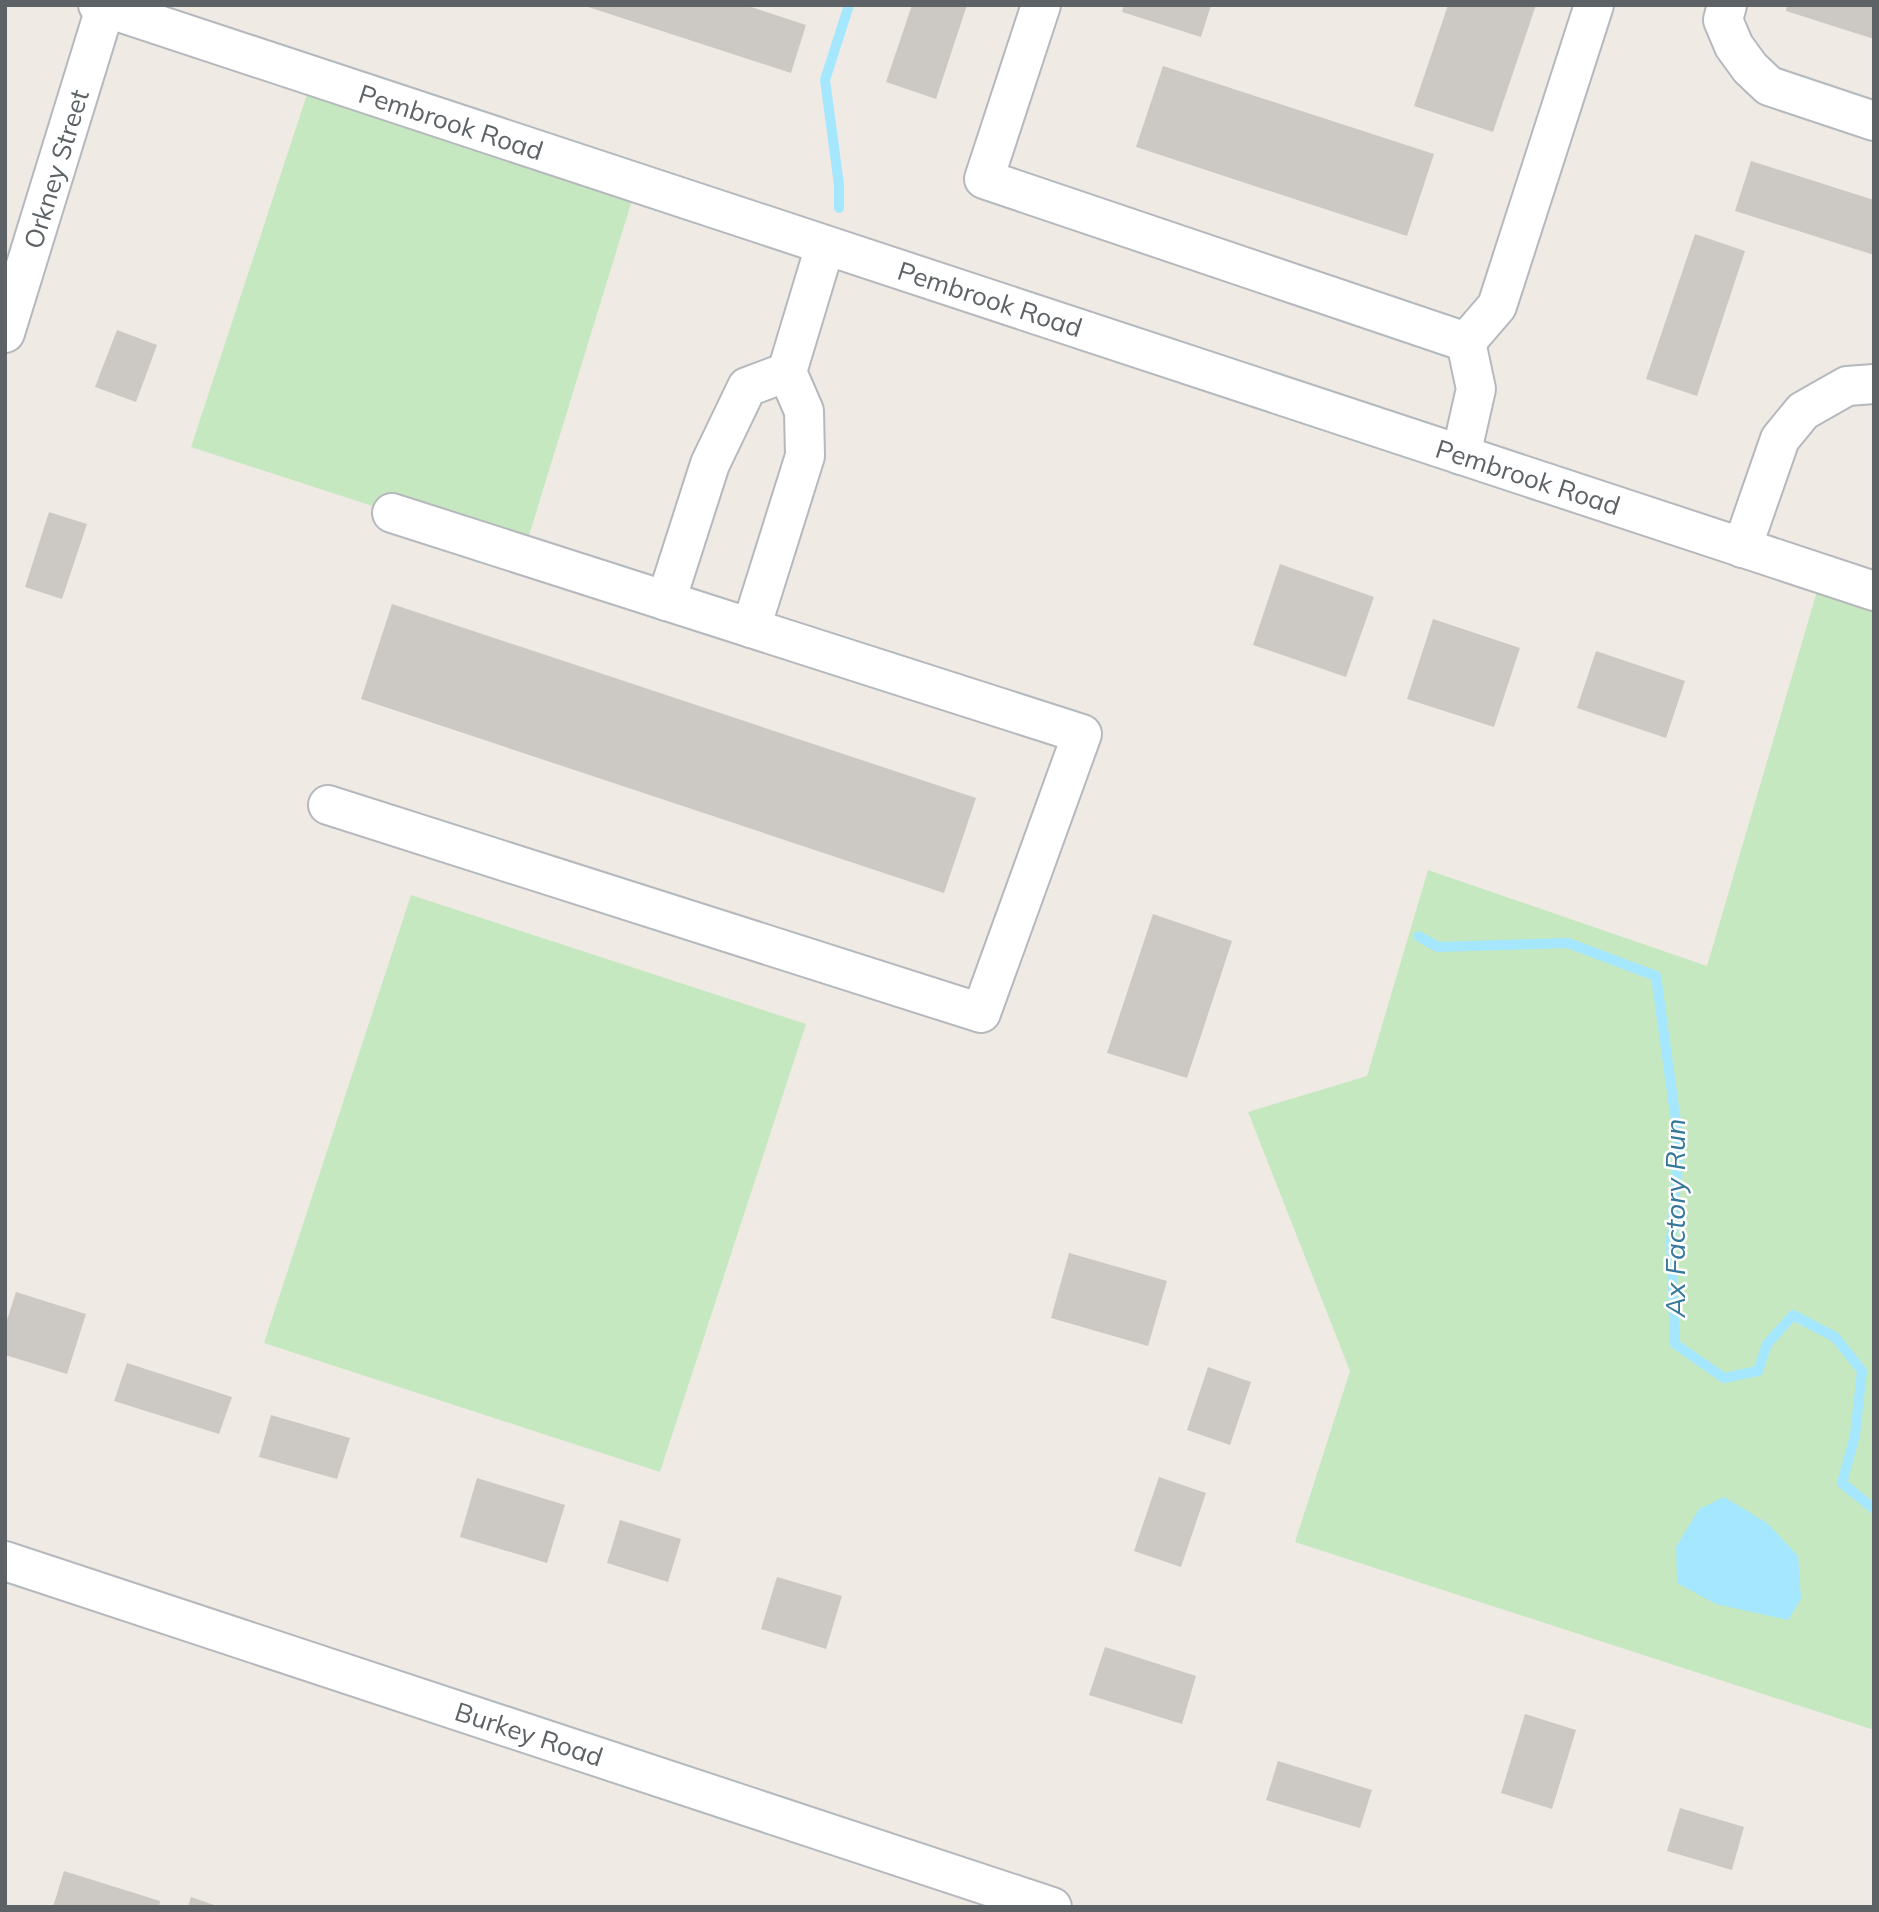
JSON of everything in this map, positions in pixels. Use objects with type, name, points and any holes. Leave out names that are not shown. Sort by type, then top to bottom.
[{"type":"street","points":[[1041,5],[984,179],[1466,342]]},
{"type":"street","points":[[1466,342],[1497,306],[1594,5]]},
{"type":"street","points":[[1727,5],[1723,20],[1734,47],[1750,68],[1769,86],[1874,121]]},
{"type":"street","name":"Pembrook Road","points":[[103,6],[1874,591]]},
{"type":"street","name":"Orkney Street","points":[[5,333],[103,6]]},
{"type":"street","points":[[751,628],[805,456],[804,411],[787,372],[825,246]]},
{"type":"street","points":[[1461,455],[1476,389],[1466,342]]},
{"type":"street","points":[[666,601],[710,464],[747,387],[787,372]]},
{"type":"street","points":[[1742,548],[1780,439],[1803,411],[1847,386],[1874,384]]},
{"type":"street","points":[[328,805],[981,1013],[1082,734],[392,513]]},
{"type":"street","name":"Burkey Road","points":[[5,1561],[1052,1907]]},
{"type":"green space","points":[[313,76],[637,184],[523,555],[191,447]]},
{"type":"green space","points":[[1822,574],[1874,591],[1874,1730],[1295,1542],[1350,1371],[1248,1112],[1367,1076],[1428,870],[1707,966]]},
{"type":"green space","points":[[411,895],[806,1024],[660,1472],[264,1343]]},
{"type":"water","points":[[1724,1497],[1767,1523],[1798,1556],[1801,1599],[1788,1620],[1716,1604],[1677,1583],[1676,1547],[1699,1509]]},
{"type":"building","points":[[582,5],[745,5],[806,25],[791,73]]},
{"type":"building","points":[[912,5],[967,5],[936,99],[886,82]]},
{"type":"building","points":[[1124,5],[1211,5],[1201,37],[1122,12]]},
{"type":"building","points":[[1448,5],[1536,5],[1493,132],[1414,106]]},
{"type":"building","points":[[1787,5],[1874,5],[1874,39],[1786,11]]},
{"type":"building","points":[[1163,66],[1434,154],[1407,236],[1136,147]]},
{"type":"building","points":[[1751,161],[1874,200],[1874,255],[1735,211]]},
{"type":"building","points":[[1695,234],[1745,251],[1697,396],[1646,379]]},
{"type":"building","points":[[117,330],[157,345],[136,402],[95,387]]},
{"type":"building","points":[[49,512],[87,524],[62,599],[25,587]]},
{"type":"building","points":[[1280,564],[1374,597],[1346,677],[1253,645]]},
{"type":"building","points":[[392,604],[976,798],[944,893],[361,699]]},
{"type":"building","points":[[1433,619],[1520,648],[1494,727],[1407,699]]},
{"type":"building","points":[[1596,651],[1685,681],[1666,738],[1577,708]]},
{"type":"building","points":[[1153,914],[1232,941],[1187,1078],[1107,1053]]},
{"type":"building","points":[[1069,1253],[1167,1281],[1148,1346],[1051,1318]]},
{"type":"building","points":[[16,1292],[86,1314],[67,1374],[5,1355],[5,1326]]},
{"type":"building","points":[[127,1363],[232,1397],[219,1434],[114,1401]]},
{"type":"building","points":[[1208,1367],[1251,1382],[1230,1445],[1187,1430]]},
{"type":"building","points":[[271,1415],[350,1438],[337,1479],[259,1457]]},
{"type":"building","points":[[1159,1477],[1206,1493],[1181,1567],[1134,1551]]},
{"type":"building","points":[[477,1478],[565,1505],[547,1563],[460,1537]]},
{"type":"building","points":[[620,1520],[681,1539],[668,1582],[607,1563]]},
{"type":"building","points":[[777,1577],[842,1596],[826,1649],[761,1629]]},
{"type":"building","points":[[1105,1647],[1196,1676],[1182,1724],[1089,1695]]},
{"type":"building","points":[[1525,1714],[1576,1730],[1552,1809],[1501,1793]]},
{"type":"building","points":[[1278,1761],[1372,1790],[1360,1828],[1266,1800]]},
{"type":"building","points":[[1680,1808],[1744,1827],[1732,1870],[1667,1851]]},
{"type":"building","points":[[64,1871],[160,1901],[159,1907],[53,1907]]},
{"type":"building","points":[[191,1897],[217,1906],[217,1907],[188,1907]]},
{"type":"waterway","name":"Ax Factory Run","points":[[839,208],[839,185],[825,80],[849,5]]},
{"type":"waterway","name":"Ax Factory Run","points":[[1418,936],[1438,947],[1568,943],[1656,976],[1679,1144],[1671,1242],[1675,1344],[1724,1378],[1758,1371],[1767,1344],[1793,1315],[1835,1337],[1862,1371],[1855,1435],[1842,1483],[1874,1509]]}]
